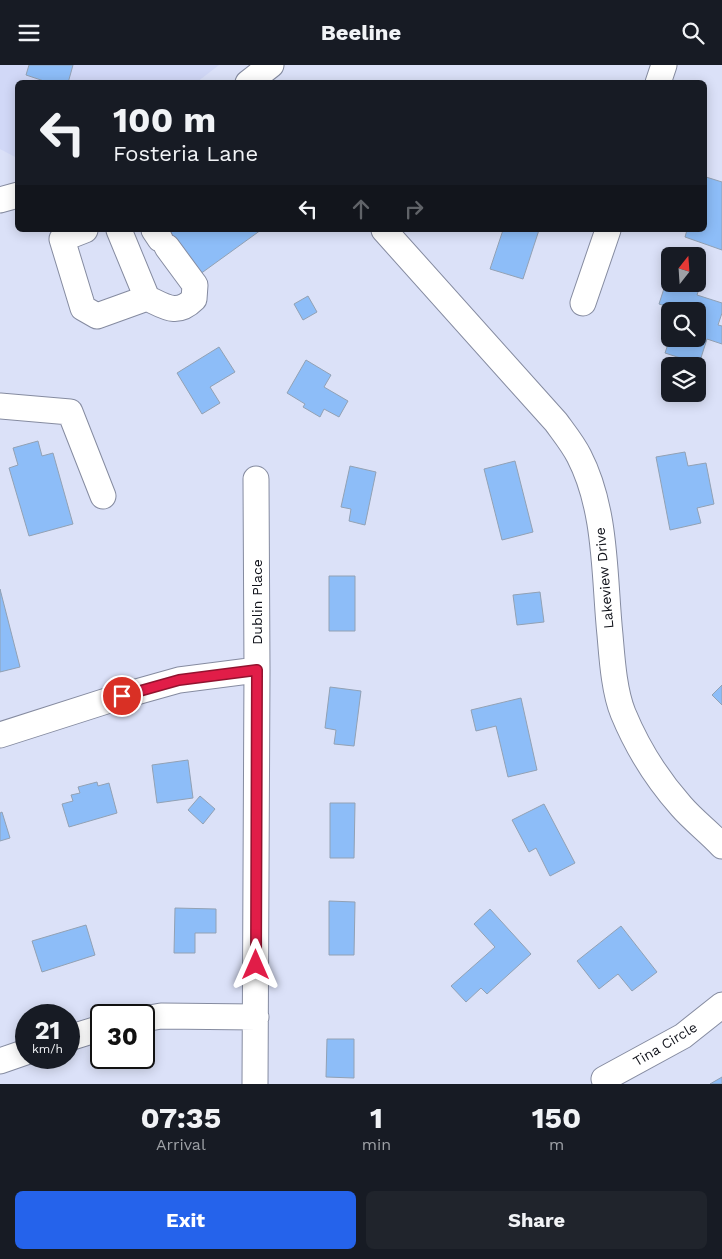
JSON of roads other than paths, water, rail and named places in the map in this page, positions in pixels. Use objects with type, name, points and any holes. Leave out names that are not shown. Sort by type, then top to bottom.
[{"type":"street","points":[[659,80],[664,65]]},
{"type":"street","points":[[0,200],[15,196]]},
{"type":"street","points":[[81,232],[62,239],[84,308],[97,316],[147,298]]},
{"type":"street","points":[[120,232],[147,298],[171,309],[186,307],[194,299],[194,285],[160,239]]},
{"type":"street","name":"Lakeview Drive","points":[[386,232],[556,422],[579,456],[589,480],[605,555],[607,609],[613,668],[622,711],[640,750],[681,807],[719,838]]},
{"type":"street","points":[[583,303],[607,232]]},
{"type":"street","points":[[0,406],[70,412],[103,496]]},
{"type":"street","name":"Dublin Place","points":[[255,1084],[256,479]]},
{"type":"street","points":[[0,735],[179,680],[257,670]]},
{"type":"street","name":"Tina Circle","points":[[604,1079],[683,1036],[722,1005]]},
{"type":"street","points":[[155,1017],[256,1017]]},
{"type":"street","points":[[0,1061],[15,1056]]}]
